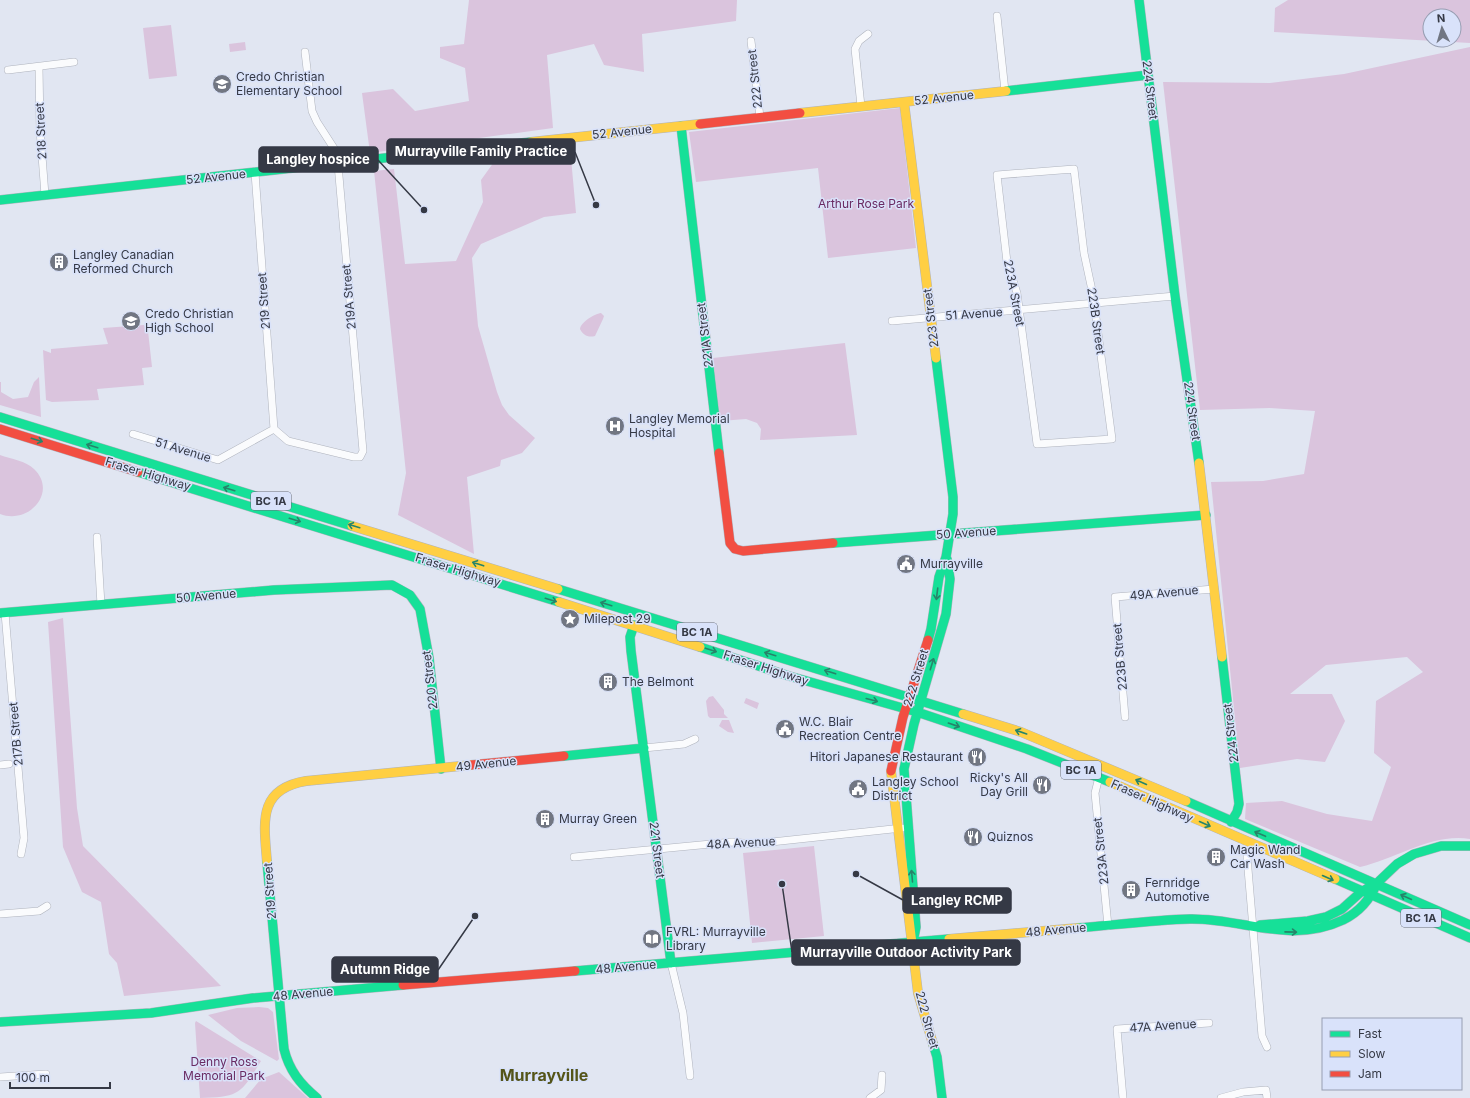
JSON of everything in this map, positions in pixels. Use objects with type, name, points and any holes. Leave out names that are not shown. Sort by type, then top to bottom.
[{"type":"street","name":"224 Street","points":[[1139,0],[1175,296],[1206,515],[1239,804],[1237,812],[1231,822]]},
{"type":"street","points":[[998,16],[1005,91]]},
{"type":"street","points":[[861,106],[855,49],[859,41],[868,34]]},
{"type":"street","name":"222 Street","points":[[751,41],[760,117]]},
{"type":"street","name":"219A Street","points":[[274,429],[288,441],[354,458],[360,457],[363,451],[338,164],[334,146],[317,122],[312,111],[305,52]]},
{"type":"street","points":[[8,70],[74,62]]},
{"type":"street","name":"218 Street","points":[[39,67],[40,130],[45,195]]},
{"type":"street","name":"52 Avenue","points":[[0,200],[1148,75]]},
{"type":"street","name":"223 Street","points":[[904,102],[953,497],[953,514],[949,535]]},
{"type":"street","name":"221A Street","points":[[681,126],[730,543]]},
{"type":"street","name":"223B Street","points":[[1032,172],[1074,169],[1084,254],[1094,304],[1112,439],[1037,444]]},
{"type":"street","name":"223A Street","points":[[1032,172],[997,175],[1007,262],[1016,293],[1019,310],[1037,444]]},
{"type":"street","name":"219 Street","points":[[255,173],[274,429]]},
{"type":"street","name":"51 Avenue","points":[[892,321],[1175,296]]},
{"type":"street","name":"Fraser Highway","points":[[0,417],[1021,732],[1377,883],[1470,925]]},
{"type":"street","name":"Fraser Highway","points":[[0,429],[634,624],[789,676],[918,712],[1027,749],[1099,778],[1361,893],[1470,938]]},
{"type":"street","name":"51 Avenue","points":[[133,434],[218,460],[274,429]]},
{"type":"street","name":"50 Avenue","points":[[730,543],[735,549],[743,551],[918,536],[949,535],[1206,515]]},
{"type":"street","name":"222 Street","points":[[942,1098],[937,1057],[918,993],[913,942],[909,929],[896,828],[891,768],[909,698],[931,630],[939,577],[946,557],[949,535]]},
{"type":"street","points":[[97,537],[101,605]]},
{"type":"street","name":"222 Street","points":[[913,942],[916,927],[904,769],[905,757],[946,614],[950,579],[946,557]]},
{"type":"street","name":"50 Avenue","points":[[3,613],[363,585],[392,585],[410,595]]},
{"type":"street","name":"49A Avenue","points":[[1114,597],[1214,589]]},
{"type":"street","name":"220 Street","points":[[410,595],[420,609],[428,658],[440,769]]},
{"type":"street","name":"223B Street","points":[[1114,597],[1125,717]]},
{"type":"street","name":"217B Street","points":[[3,613],[24,838],[21,854]]},
{"type":"street","name":"221 Street","points":[[634,624],[630,640],[671,963],[683,1013],[690,1076]]},
{"type":"street","name":"49 Avenue","points":[[278,790],[290,783],[684,744],[695,740]]},
{"type":"street","points":[[0,765],[9,764]]},
{"type":"street","name":"223A Street","points":[[1099,778],[1095,793],[1108,926]]},
{"type":"street","name":"219 Street","points":[[278,790],[268,804],[264,820],[278,996],[286,1062],[305,1089],[317,1098]]},
{"type":"street","name":"48A Avenue","points":[[574,857],[732,842],[753,844],[908,827]]},
{"type":"street","name":"48 Avenue","points":[[1252,926],[1281,922],[1304,922],[1324,918],[1341,910],[1361,893],[1377,883],[1396,865],[1414,854],[1429,848],[1458,844],[1470,846]]},
{"type":"street","points":[[1247,857],[1262,1036],[1267,1047]]},
{"type":"street","name":"48 Avenue","points":[[0,1022],[151,1013],[253,998],[1200,919],[1252,926],[1281,932],[1319,930],[1342,921],[1354,914],[1372,897],[1377,883]]},
{"type":"street","points":[[0,914],[39,911],[47,906]]},
{"type":"street","name":"47A Avenue","points":[[1123,1098],[1117,1029],[1209,1023]]},
{"type":"street","points":[[0,1077],[46,1074]]},
{"type":"street","points":[[870,1098],[881,1090],[882,1075]]},
{"type":"street","points":[[1221,1098],[1243,1092],[1266,1090],[1267,1098]]},
{"type":"green space","points":[[469,0],[737,0],[736,21],[642,34],[644,72],[604,65],[594,44],[547,55],[553,128],[370,153],[362,93],[393,89],[415,111],[469,101],[465,68],[440,58],[440,47],[464,44]]},
{"type":"green space","points":[[1288,0],[1470,0],[1470,43],[1462,43],[1462,8],[1422,8],[1422,40],[1274,32],[1275,8]]},
{"type":"green space","points":[[171,25],[177,76],[149,79],[143,28]]},
{"type":"green space","points":[[245,42],[246,50],[230,52],[229,44]]},
{"type":"green space","points":[[1470,47],[1470,839],[1456,838],[1428,843],[1360,867],[1245,819],[1246,803],[1282,801],[1327,814],[1372,821],[1391,767],[1374,753],[1376,701],[1423,672],[1407,657],[1326,665],[1290,694],[1332,694],[1345,721],[1325,762],[1297,759],[1240,768],[1211,482],[1263,481],[1304,474],[1315,411],[1270,408],[1200,410],[1163,82],[1270,83],[1344,74]]},
{"type":"green space","name":"Arthur Rose Park","points":[[900,108],[916,248],[828,258],[818,168],[696,182],[689,132]]},
{"type":"green space","points":[[570,147],[576,213],[544,217],[481,244],[472,258],[478,326],[497,392],[502,405],[509,415],[535,438],[522,453],[501,460],[500,466],[467,477],[474,554],[398,515],[406,473],[374,171],[394,169],[405,264],[456,261],[483,202],[481,180],[499,155]]},
{"type":"green space","points":[[601,313],[604,316],[595,336],[590,337],[584,334],[580,329],[585,321]]},
{"type":"green space","points":[[144,325],[148,331],[152,367],[142,368],[144,385],[97,389],[99,400],[52,402],[46,400],[43,350],[51,353],[51,349],[108,344],[103,328]]},
{"type":"green space","points":[[845,343],[857,435],[760,440],[761,429],[757,423],[746,419],[720,421],[713,358]]},
{"type":"green space","points":[[39,377],[41,417],[0,405],[0,382],[1,392],[13,399],[28,397],[34,382]]},
{"type":"green space","points":[[0,455],[18,460],[31,466],[41,478],[43,487],[37,504],[30,511],[21,515],[11,516],[0,514]]},
{"type":"green space","points":[[63,618],[77,808],[83,846],[221,986],[124,996],[117,963],[109,954],[101,902],[82,892],[63,847],[48,622]]},
{"type":"green space","points":[[713,696],[724,710],[724,714],[728,718],[710,718],[708,716],[706,701],[709,697]]},
{"type":"green space","points":[[746,698],[759,703],[757,709],[744,703]]},
{"type":"green space","points":[[722,720],[729,720],[734,733],[728,732],[719,726]]},
{"type":"green space","points":[[814,846],[824,936],[752,943],[743,853]]},
{"type":"green space","name":"Denny Ross Memorial Park","points":[[237,1008],[268,1008],[273,1012],[279,1059],[277,1061],[241,1041],[208,1015]]},
{"type":"green space","name":"Denny Ross Memorial Park","points":[[196,1021],[261,1061],[249,1081],[238,1092],[231,1095],[200,1098]]},
{"type":"green space","name":"Denny Ross Memorial Park","points":[[279,1072],[308,1098],[245,1098],[261,1079]]},
{"type":"traffic: fast","points":[[1139,0],[1175,296],[1199,463]]},
{"type":"traffic: fast","points":[[1006,91],[1148,75]]},
{"type":"traffic: fast","points":[[681,126],[719,453]]},
{"type":"traffic: fast","points":[[0,200],[531,142]]},
{"type":"traffic: fast","points":[[928,640],[939,577],[946,557],[953,514],[953,497],[936,358]]},
{"type":"traffic: fast","points":[[0,417],[352,526]]},
{"type":"traffic: fast","points":[[138,472],[559,602]]},
{"type":"traffic: fast","points":[[833,543],[1206,515]]},
{"type":"traffic: fast","points":[[913,942],[916,927],[904,769],[914,724],[946,614],[950,579],[947,559]]},
{"type":"traffic: fast","points":[[0,613],[274,590],[392,585],[410,595],[420,609],[429,658],[441,769]]},
{"type":"traffic: fast","points":[[558,589],[963,714]]},
{"type":"traffic: fast","points":[[634,625],[630,637],[631,651],[671,963]]},
{"type":"traffic: fast","points":[[700,647],[789,676],[917,712],[1027,749],[1110,782]]},
{"type":"traffic: fast","points":[[1222,657],[1239,804],[1237,812],[1231,822]]},
{"type":"traffic: fast","points":[[564,756],[644,748]]},
{"type":"traffic: fast","points":[[1186,801],[1470,925]]},
{"type":"traffic: fast","points":[[1260,925],[1308,921],[1326,917],[1342,909],[1361,892],[1377,883],[1397,864],[1414,854],[1441,846],[1470,846]]},
{"type":"traffic: fast","points":[[267,862],[284,1049],[289,1064],[296,1076],[317,1098]]},
{"type":"traffic: fast","points":[[1335,879],[1470,938]]},
{"type":"traffic: fast","points":[[1078,928],[1148,921],[1190,919],[1229,922],[1286,930],[1304,930],[1323,927],[1349,917],[1363,905],[1371,895],[1377,883]]},
{"type":"traffic: fast","points":[[575,971],[949,939]]},
{"type":"traffic: fast","points":[[0,1022],[151,1013],[253,998],[403,985]]},
{"type":"traffic: fast","points":[[933,1044],[937,1057],[942,1098]]},
{"type":"traffic: slow","points":[[800,113],[1006,91]]},
{"type":"traffic: slow","points":[[904,102],[936,358]]},
{"type":"traffic: slow","points":[[531,142],[700,124]]},
{"type":"traffic: slow","points":[[1199,463],[1222,657]]},
{"type":"traffic: slow","points":[[352,526],[558,589]]},
{"type":"traffic: slow","points":[[559,602],[700,647]]},
{"type":"traffic: slow","points":[[963,714],[1021,732],[1186,801]]},
{"type":"traffic: slow","points":[[267,862],[265,834],[267,810],[271,800],[279,792],[290,785],[306,781],[471,765]]},
{"type":"traffic: slow","points":[[891,771],[918,993],[933,1044]]},
{"type":"traffic: slow","points":[[1110,782],[1335,879]]},
{"type":"traffic: slow","points":[[949,939],[1078,928]]},
{"type":"traffic: jam","points":[[700,124],[800,113]]},
{"type":"traffic: jam","points":[[0,429],[138,472]]},
{"type":"traffic: jam","points":[[719,453],[730,543],[735,549],[743,551],[833,543]]},
{"type":"traffic: jam","points":[[891,771],[903,717],[928,640]]},
{"type":"traffic: jam","points":[[471,765],[564,756]]},
{"type":"traffic: jam","points":[[403,985],[575,971]]},
{"type":"place","name":"Credo Christian Elementary School","points":[[222,84]]},
{"type":"place","name":"Murrayville Family Practice","points":[[596,205]]},
{"type":"place","name":"Langley hospice","points":[[424,210]]},
{"type":"place","name":"Langley Canadian Reformed Church","points":[[59,262]]},
{"type":"place","name":"Credo Christian High School","points":[[131,321]]},
{"type":"place","name":"Langley Memorial Hospital","points":[[615,426]]},
{"type":"place","name":"Murrayville","points":[[906,564]]},
{"type":"place","name":"Milepost 29","points":[[570,619]]},
{"type":"place","name":"The Belmont","points":[[608,682]]},
{"type":"place","name":"W.C. Blair Recreation Centre","points":[[785,729]]},
{"type":"place","name":"Hitori Japanese Restaurant","points":[[977,757]]},
{"type":"place","name":"Ricky's All Day Grill","points":[[1042,785]]},
{"type":"place","name":"Langley School District","points":[[858,789]]},
{"type":"place","name":"Murray Green","points":[[545,819]]},
{"type":"place","name":"Quiznos","points":[[973,837]]},
{"type":"place","name":"Magic Wand Car Wash","points":[[1216,857]]},
{"type":"place","name":"Langley RCMP","points":[[856,874]]},
{"type":"place","name":"Murrayville Outdoor Activity Park","points":[[782,884]]},
{"type":"place","name":"Fernridge Automotive","points":[[1131,890]]},
{"type":"place","name":"Autumn Ridge","points":[[475,916]]},
{"type":"place","name":"FVRL: Murrayville Library","points":[[652,939]]},
{"type":"district","name":"Murrayville","points":[[544,1075]]}]
